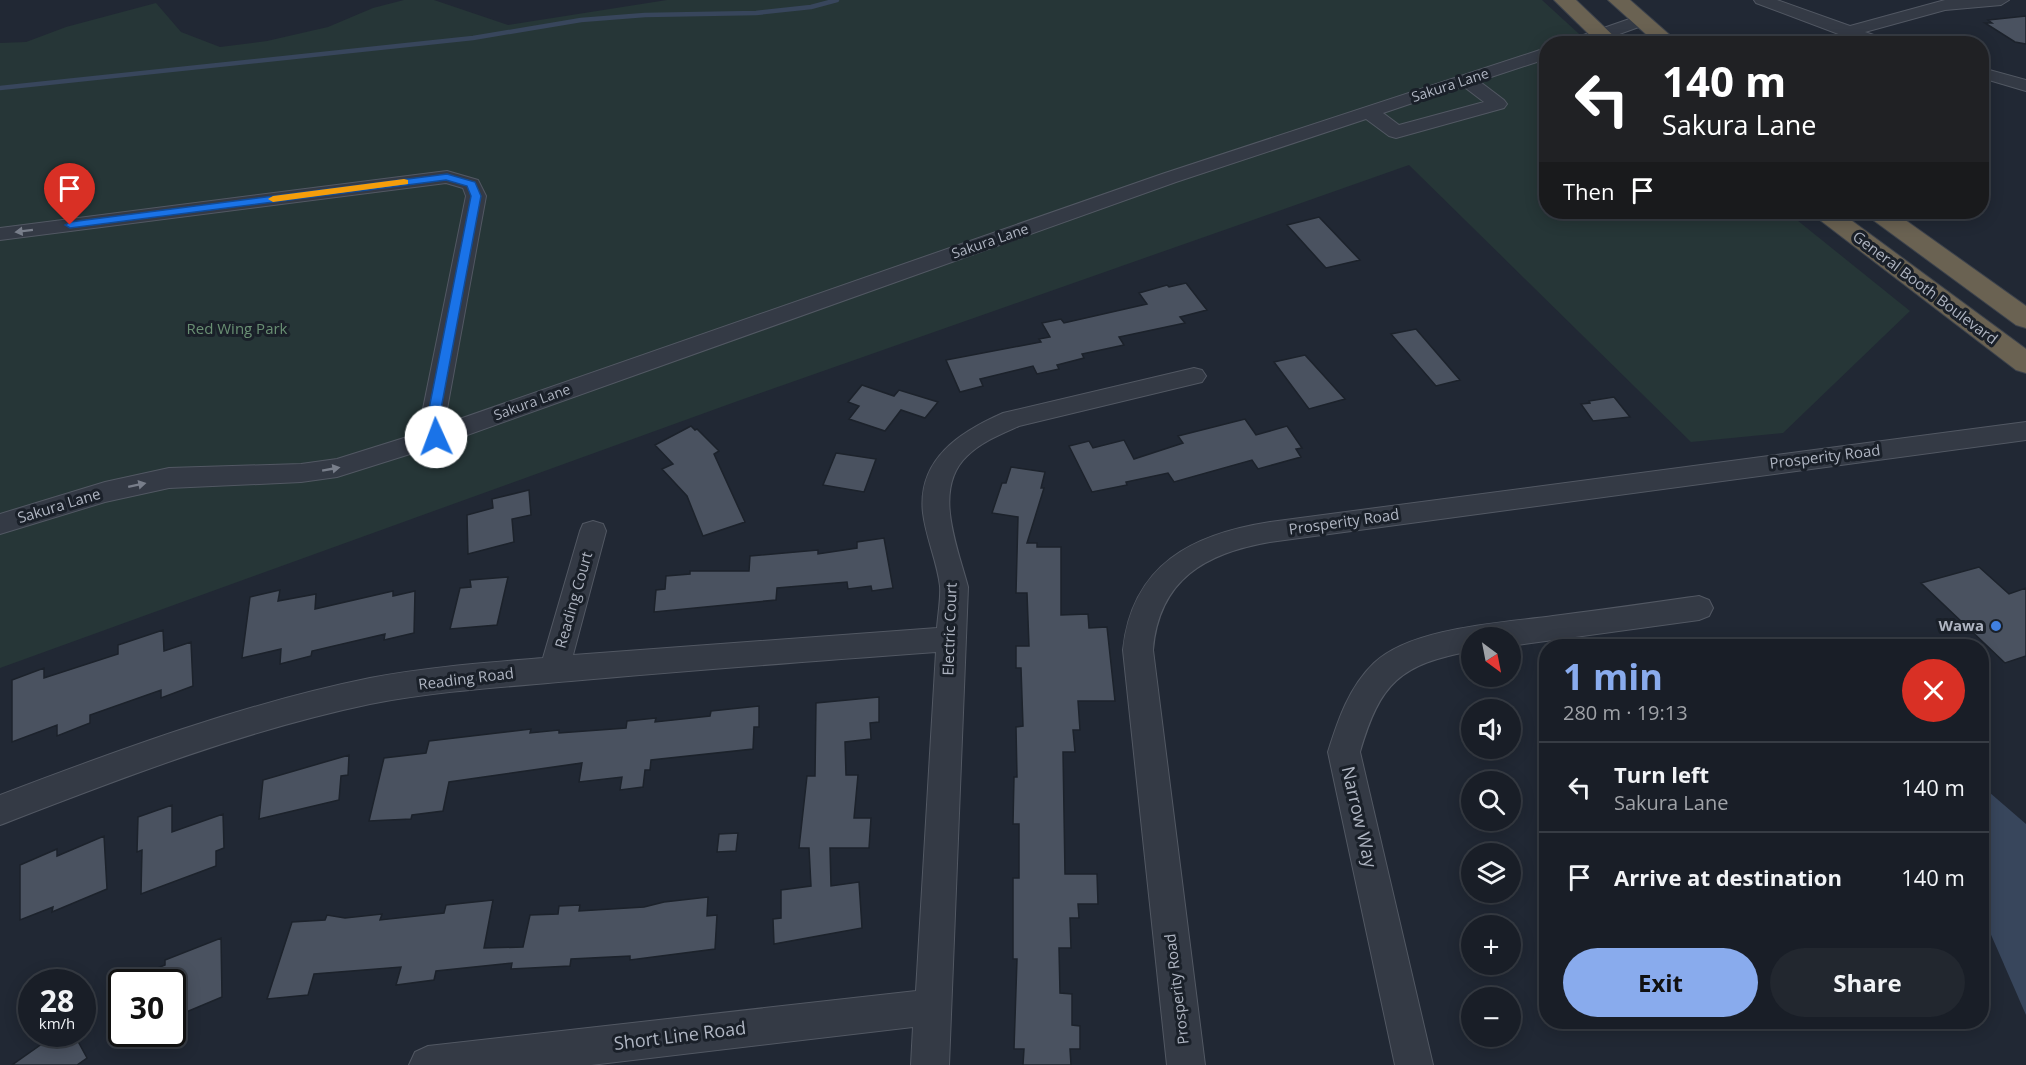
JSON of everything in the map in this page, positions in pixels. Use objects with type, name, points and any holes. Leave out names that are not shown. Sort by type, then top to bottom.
[{"type":"highway","points":[[1564,0],[1603,36]]},
{"type":"highway","points":[[1618,0],[1660,36]]},
{"type":"highway","name":"General Booth Boulevard","points":[[1834,219],[2026,363]]},
{"type":"highway","points":[[1889,219],[2026,319]]},
{"type":"highway","points":[[1891,219],[1959,260],[2026,307]]},
{"type":"street","points":[[1762,0],[1860,36]]},
{"type":"street","points":[[1849,32],[1945,5],[2001,0]]},
{"type":"street","points":[[1612,36],[1641,20]]},
{"type":"street","name":"Sakura Lane","points":[[0,524],[105,492],[170,478],[301,473],[337,468],[436,437],[1024,228],[1539,55]]},
{"type":"street","points":[[1989,76],[2026,86]]},
{"type":"street","points":[[1369,112],[1396,132],[1498,104],[1466,80]]},
{"type":"street","points":[[0,234],[447,177],[471,184],[476,196],[435,409],[436,437]]},
{"type":"street","name":"Electric Court","points":[[930,1065],[954,587],[936,512],[939,478],[957,450],[983,432],[1012,419],[1194,376]]},
{"type":"street","name":"Prosperity Road","points":[[1186,1065],[1138,650],[1140,624],[1164,581],[1184,560],[1219,542],[1304,527],[2026,431]]},
{"type":"street","name":"Reading Court","points":[[554,670],[593,531]]},
{"type":"street","points":[[1521,632],[1699,608]]},
{"type":"street","name":"Reading Road","points":[[0,810],[118,764],[222,728],[283,711],[372,691],[470,676],[950,639]]},
{"type":"street","name":"Narrow Way","points":[[1414,1065],[1344,752],[1353,721],[1365,693],[1387,668],[1416,651],[1461,641]]},
{"type":"street","name":"Short Line Road","points":[[429,1065],[932,1007]]},
{"type":"green space","name":"Red Wing Park","points":[[404,0],[434,0],[508,25],[667,0],[1542,0],[1581,36],[1539,36],[1539,219],[1796,219],[1910,311],[1783,433],[1691,442],[1409,165],[735,402],[0,668],[0,43],[26,42],[66,27],[156,3],[181,32],[220,47],[267,41],[328,27],[373,8]]},
{"type":"water","points":[[1989,792],[2026,824],[2026,1015],[1989,930]]},
{"type":"building","points":[[2026,16],[2026,44],[2015,42],[1985,23],[1992,23],[1988,20]]},
{"type":"building","points":[[1319,217],[1360,260],[1326,268],[1287,225]]},
{"type":"building","points":[[1186,283],[1207,310],[1180,317],[1185,323],[1119,337],[1124,345],[1082,354],[1084,358],[1057,365],[1059,369],[1037,374],[1033,366],[980,379],[983,386],[960,392],[946,360],[1041,342],[1039,339],[1050,337],[1042,323],[1061,319],[1064,323],[1147,304],[1139,293],[1167,285],[1169,287]]},
{"type":"building","points":[[1416,329],[1460,380],[1436,386],[1391,334]]},
{"type":"building","points":[[1305,355],[1345,399],[1309,409],[1274,362]]},
{"type":"building","points":[[862,385],[894,396],[899,390],[938,402],[925,418],[901,410],[885,431],[849,419],[859,406],[848,402]]},
{"type":"building","points":[[1614,397],[1630,417],[1593,421],[1581,404],[1590,403],[1589,401]]},
{"type":"building","points":[[1245,419],[1256,435],[1287,426],[1302,448],[1296,449],[1301,457],[1258,469],[1252,460],[1174,482],[1168,473],[1092,492],[1069,446],[1089,441],[1093,448],[1124,440],[1134,459],[1183,443],[1178,436]]},
{"type":"building","points":[[691,426],[719,451],[714,454],[745,522],[703,536],[687,496],[662,469],[673,464],[655,445]]},
{"type":"building","points":[[836,453],[876,459],[864,492],[823,485]]},
{"type":"building","points":[[1011,467],[1045,472],[1041,488],[1044,488],[1027,543],[1037,543],[1037,547],[1061,547],[1061,615],[1088,614],[1089,628],[1107,627],[1115,701],[1078,701],[1080,730],[1073,730],[1075,752],[1063,752],[1065,874],[1097,874],[1098,904],[1078,904],[1079,918],[1070,918],[1071,948],[1059,948],[1060,993],[1072,994],[1072,1025],[1080,1026],[1080,1049],[1070,1049],[1071,1065],[1023,1065],[1024,1049],[1014,1049],[1017,959],[1013,959],[1013,878],[1019,878],[1019,824],[1013,824],[1014,777],[1017,777],[1016,727],[1023,726],[1021,668],[1016,668],[1016,646],[1029,646],[1027,593],[1016,593],[1018,517],[992,513],[1002,483],[1006,483]]},
{"type":"building","points":[[529,490],[531,515],[512,519],[514,542],[468,554],[467,515],[493,508],[492,499]]},
{"type":"building","points":[[884,538],[893,588],[872,591],[871,586],[848,589],[847,582],[777,588],[776,600],[654,612],[656,590],[665,589],[666,576],[690,574],[690,571],[749,571],[750,556],[818,550],[818,554],[857,548],[857,542]]},
{"type":"building","name":"Wawa","points":[[1979,567],[2009,594],[2026,588],[2026,656],[2005,663],[1989,648],[1989,639],[1980,639],[1921,583]]},
{"type":"building","points":[[508,577],[497,625],[450,629],[460,588],[471,587],[470,580]]},
{"type":"building","points":[[280,590],[278,601],[316,594],[315,609],[393,591],[393,596],[415,591],[414,633],[384,640],[385,634],[312,651],[311,656],[280,664],[281,649],[242,658],[250,597]]},
{"type":"building","points":[[163,630],[164,651],[191,642],[193,686],[161,698],[161,690],[90,715],[90,723],[57,736],[57,725],[12,742],[12,680],[44,668],[44,678],[118,654],[118,645]]},
{"type":"building","points":[[879,697],[879,722],[870,723],[871,739],[845,742],[846,775],[858,775],[854,818],[871,818],[869,848],[830,848],[831,886],[859,882],[862,928],[774,944],[773,919],[781,918],[781,890],[811,886],[809,848],[799,848],[807,776],[815,776],[816,703]]},
{"type":"building","points":[[759,706],[759,727],[754,727],[753,749],[651,760],[650,770],[645,770],[643,787],[620,790],[622,777],[579,782],[582,763],[449,782],[443,811],[412,815],[411,819],[369,821],[384,758],[426,753],[429,741],[531,729],[530,733],[559,730],[559,733],[626,728],[627,721],[656,718],[655,722],[710,716],[711,711]]},
{"type":"building","points":[[349,755],[348,775],[341,776],[339,800],[259,819],[263,780]]},
{"type":"building","points":[[172,805],[172,832],[223,814],[224,848],[216,851],[216,866],[141,894],[142,850],[137,852],[138,817]]},
{"type":"building","points":[[738,833],[736,851],[717,852],[719,834]]},
{"type":"building","points":[[104,836],[107,889],[52,912],[53,907],[20,920],[20,865],[57,849],[57,856]]},
{"type":"building","points":[[708,897],[707,916],[717,915],[715,949],[630,960],[630,956],[571,959],[570,966],[511,969],[512,963],[436,971],[434,980],[396,985],[401,967],[314,974],[308,995],[267,999],[292,922],[325,920],[327,915],[345,918],[382,914],[380,920],[444,913],[446,905],[493,900],[484,948],[523,947],[530,915],[558,914],[559,906],[580,905],[579,911],[644,907],[664,902]]},
{"type":"building","points":[[221,938],[222,997],[186,1012],[186,969],[155,969],[165,965],[165,960]]},
{"type":"building","points":[[38,1047],[81,1047],[87,1058],[77,1065],[12,1065]]},
{"type":"waterway","points":[[0,88],[473,38],[581,20],[645,15],[756,13],[811,7],[837,0]]},
{"type":"slow traffic","points":[[273,199],[404,182]]},
{"type":"place","name":"Wawa","points":[[1996,626]]},
{"type":"route","points":[[70,225],[447,177],[471,184],[476,196],[435,409],[436,437]]}]
